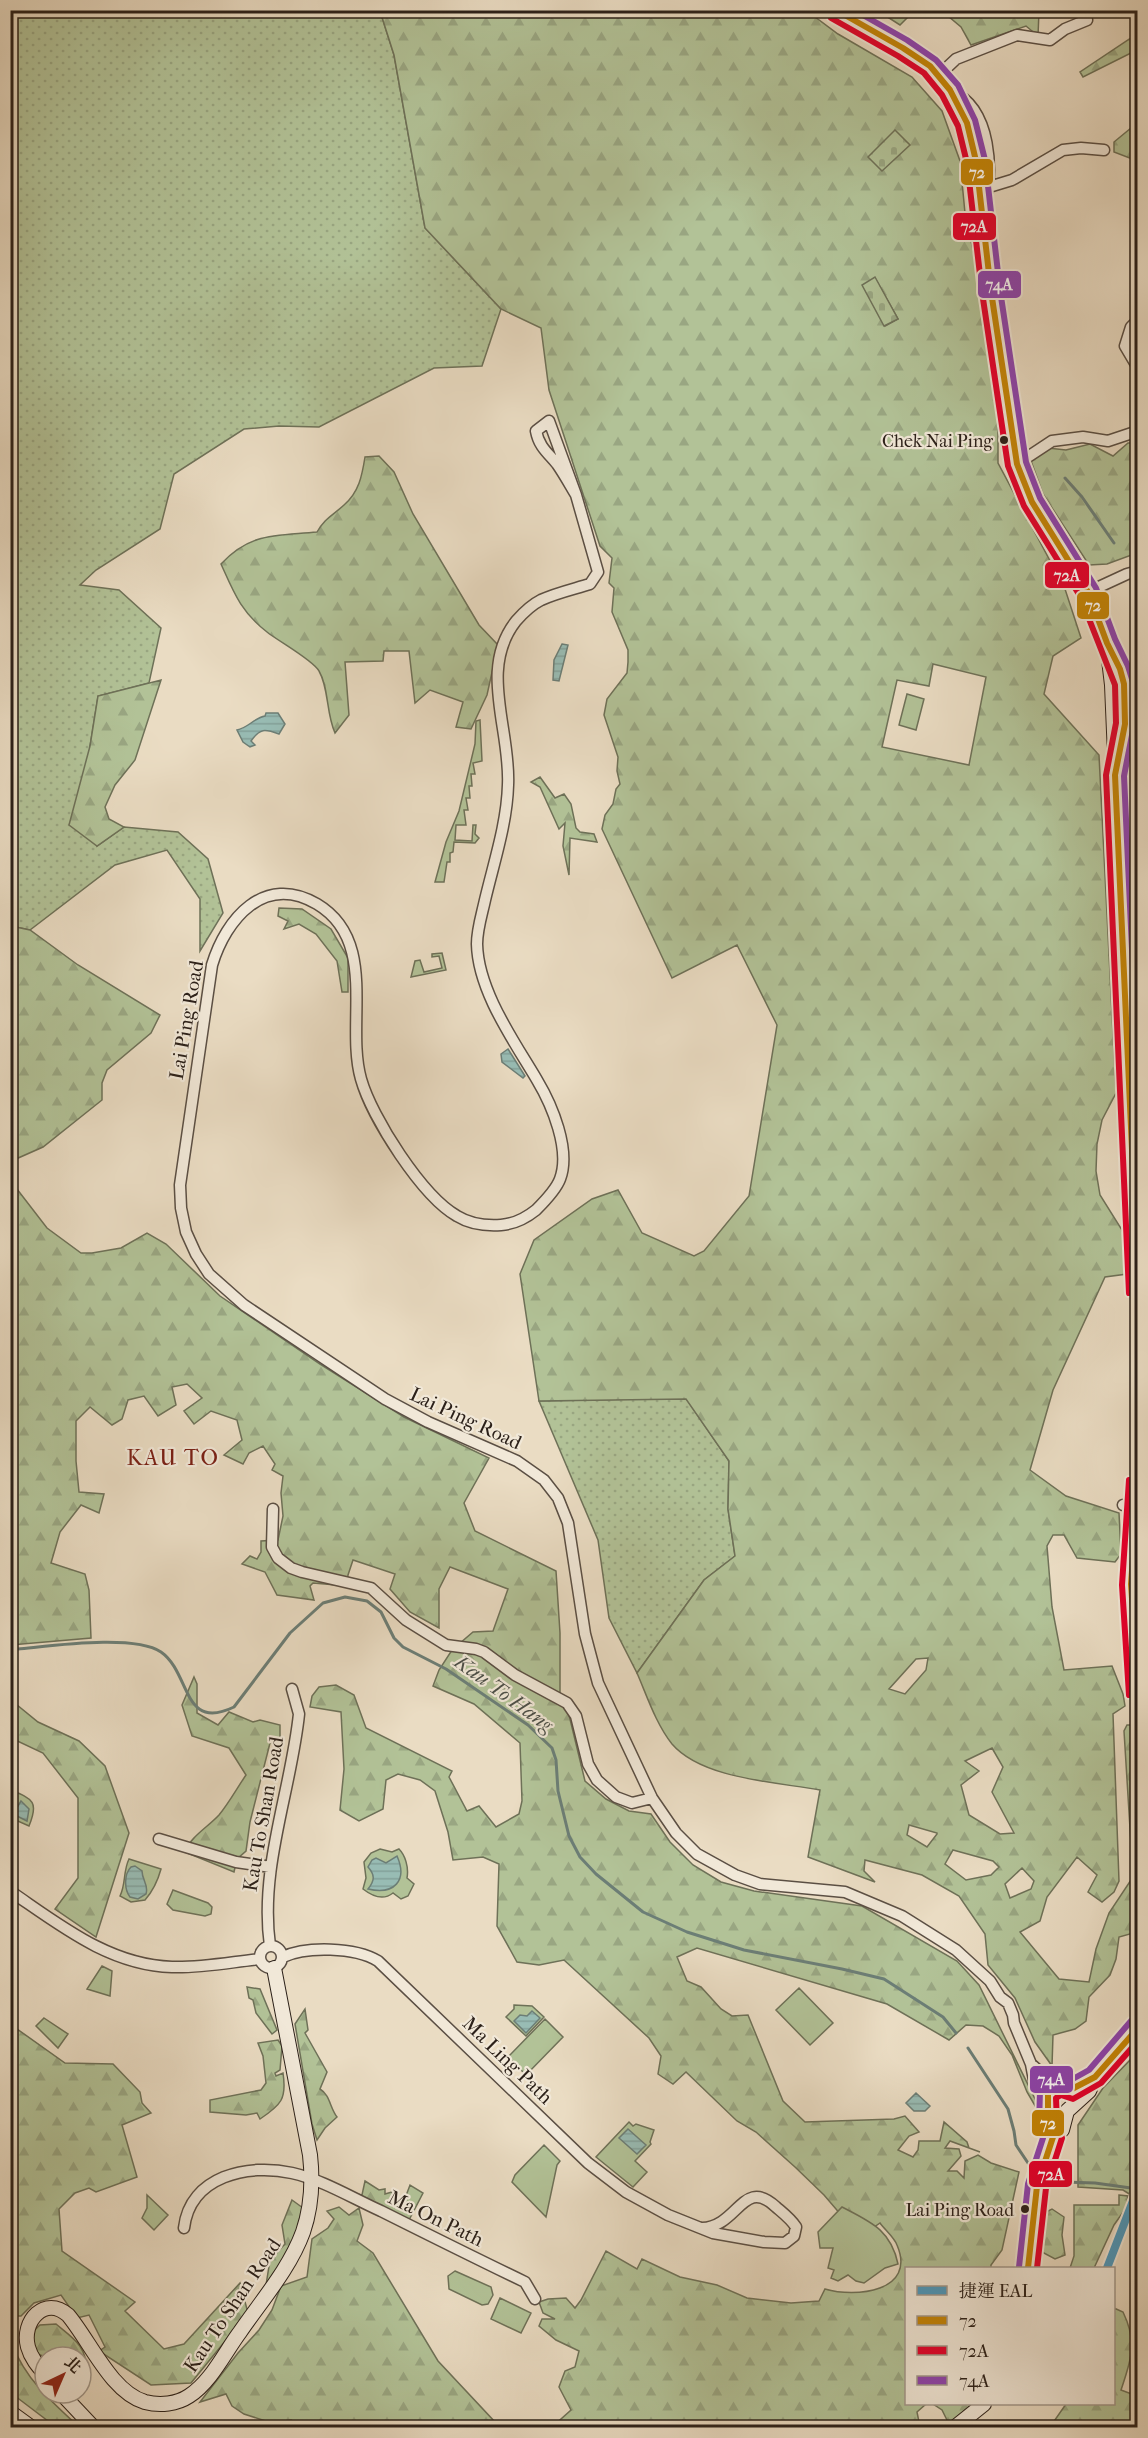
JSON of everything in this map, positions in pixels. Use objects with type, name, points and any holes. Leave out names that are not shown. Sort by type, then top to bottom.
[{"type":"main road","points":[[836,10],[913,54],[939,75],[960,107],[971,136],[1017,464],[1032,502],[1088,592],[1107,643],[1112,685],[1137,1293]]},
{"type":"main road","points":[[1137,1481],[1130,1506],[1131,1584],[1137,1694]]},
{"type":"main road","name":"Kau To Shan Road","points":[[93,2350],[118,2385],[130,2395],[144,2402],[159,2404],[175,2402],[191,2396],[210,2374],[292,2255],[308,2216],[312,2180],[310,2155],[278,1963]]},
{"type":"main road","points":[[1048,2102],[1057,2112],[1067,2097],[1095,2077],[1137,2027]]},
{"type":"main road","points":[[1053,2137],[1047,2126],[1050,2090],[1067,2097]]},
{"type":"main road","points":[[1028,2267],[1037,2186],[1053,2137],[1062,2130],[1067,2097]]},
{"type":"main road","name":"Kau To Shan Road","points":[[33,2358],[26,2340],[27,2328],[36,2313],[53,2308],[68,2315],[89,2345]]},
{"type":"main road","points":[[73,2405],[94,2427]]},
{"type":"main road","points":[[954,2427],[982,2405]]},
{"type":"street","points":[[939,75],[956,59],[1017,35],[1050,40],[1065,29],[1087,20]]},
{"type":"street","points":[[950,90],[961,95],[979,119],[987,154],[989,187],[983,215]]},
{"type":"street","points":[[989,187],[1012,180],[1063,150],[1081,148],[1104,150]]},
{"type":"street","points":[[1137,320],[1131,327],[1125,346],[1134,351],[1137,368]]},
{"type":"street","name":"Lai Ping Road","points":[[576,495],[557,464],[537,440],[536,431],[549,421],[576,495],[598,572],[590,584],[542,600],[523,612],[503,642],[497,662],[497,686],[507,751],[506,810],[479,925],[477,946],[485,982],[495,1008],[544,1091],[552,1112],[562,1149],[560,1179],[542,1204],[531,1214],[506,1225],[476,1224],[457,1216],[436,1199],[420,1181],[386,1132],[370,1104],[360,1078],[354,966],[350,946],[342,929],[332,915],[319,905],[301,897],[286,895],[259,900],[244,910],[230,925],[216,951],[207,993],[183,1158],[180,1196],[185,1226],[196,1254],[209,1274],[234,1297],[385,1399],[428,1422],[517,1461],[537,1474],[554,1491],[568,1523],[585,1634],[598,1683],[652,1798],[676,1833],[697,1854],[735,1875],[760,1884],[845,1892],[902,1916],[956,1950],[990,1981],[1000,1997],[1007,2018],[1014,2024],[1031,2064],[1034,2080],[1048,2102]]},
{"type":"street","points":[[1017,464],[1052,441],[1083,437],[1108,441],[1137,431]]},
{"type":"street","points":[[1088,592],[1116,578],[1137,571]]},
{"type":"street","points":[[273,1509],[272,1547],[278,1558],[291,1568],[371,1588],[406,1620],[446,1645],[484,1652],[515,1676],[567,1703],[576,1716],[588,1764],[597,1780],[616,1797],[632,1803],[652,1798]]},
{"type":"street","name":"Kau To Shan Road","points":[[270,1946],[266,1911],[271,1867],[298,1724],[298,1703],[292,1689]]},
{"type":"street","points":[[159,1839],[236,1862],[271,1867]]},
{"type":"street","points":[[10,1891],[82,1939],[106,1953],[124,1959],[173,1967],[260,1959]]},
{"type":"street","points":[[270,1946],[277,1947],[278,1963],[264,1965],[260,1959],[263,1949],[270,1946]]},
{"type":"street","name":"Ma Ling Path","points":[[278,1963],[303,1951],[342,1951],[369,1956],[378,1961],[588,2163],[608,2180],[642,2202],[668,2215],[702,2228],[736,2238],[786,2243],[794,2236],[796,2227],[768,2199],[759,2196],[749,2197],[725,2220],[711,2228],[702,2228]]},
{"type":"street","name":"Lai Ping Road","points":[[1031,2064],[1067,2097]]},
{"type":"street","name":"Ma On Path","points":[[184,2228],[186,2214],[195,2199],[211,2184],[223,2177],[238,2172],[262,2170],[291,2173],[312,2180],[525,2282],[535,2299]]},
{"type":"street","points":[[725,2220],[729,2231],[736,2238]]},
{"type":"green space","points":[[10,11],[380,11],[394,55],[425,228],[501,309],[482,366],[434,368],[319,427],[279,426],[244,429],[174,474],[160,529],[96,570],[80,585],[119,590],[161,628],[149,683],[98,696],[90,746],[97,846],[124,827],[178,832],[208,859],[223,913],[200,951],[200,899],[167,850],[115,865],[30,930],[11,926]]},
{"type":"green space","points":[[380,11],[807,11],[838,34],[912,77],[942,111],[960,161],[965,213],[991,333],[998,396],[998,463],[1065,589],[1081,638],[1053,656],[1044,694],[1099,755],[1116,1093],[1102,1120],[1097,1144],[1096,1171],[1100,1195],[1122,1230],[1126,1244],[1127,1274],[1105,1277],[1053,1390],[1030,1470],[1066,1496],[1119,1513],[1121,1554],[1115,1562],[1077,1558],[1064,1535],[1053,1535],[1047,1546],[1052,1607],[1064,1670],[1112,1666],[1123,1694],[1125,1706],[1113,1714],[1119,1881],[1114,1892],[1102,1902],[1088,1892],[1097,1875],[1077,1857],[1047,1897],[1040,1921],[1020,1932],[1059,1979],[1089,1982],[1096,1949],[1109,1913],[1133,1877],[1124,1731],[1127,1725],[1132,1725],[1138,1779],[1137,1932],[1119,1937],[1116,1959],[1110,1975],[1089,1997],[1086,2021],[1075,2029],[1053,2035],[1052,2066],[1035,2042],[1015,1998],[988,1965],[985,1934],[959,1896],[922,1875],[865,1860],[864,1871],[875,1882],[808,1857],[820,1790],[741,1777],[702,1765],[685,1756],[672,1744],[661,1728],[637,1673],[704,1580],[735,1556],[728,1509],[729,1461],[686,1399],[539,1401],[520,1274],[534,1240],[592,1199],[618,1190],[642,1233],[694,1256],[704,1251],[749,1196],[777,1025],[737,945],[672,978],[602,829],[605,815],[613,804],[616,789],[620,784],[617,771],[618,757],[604,715],[607,699],[627,673],[628,662],[628,650],[612,612],[614,588],[609,583],[612,558],[600,546],[549,390],[541,328],[501,309],[425,228],[394,55]],"holes":[[[875,278],[898,319],[885,326]],[[933,664],[986,677],[969,765],[882,747],[897,680],[929,686]],[[928,1658],[926,1670],[905,1694],[889,1689],[916,1659]],[[992,1748],[1003,1767],[992,1792],[1014,1833],[1000,1834],[969,1815],[961,1785],[979,1771],[965,1761]],[[909,1825],[937,1833],[927,1847],[907,1835]],[[953,1850],[993,1861],[999,1867],[991,1875],[966,1880],[945,1864]],[[1022,1868],[1034,1881],[1031,1889],[1010,1898],[1005,1884]]]},
{"type":"green space","points":[[878,11],[914,11],[900,25]]},
{"type":"green space","points":[[942,11],[1039,11],[1038,36],[1026,26],[971,45],[961,27]]},
{"type":"green space","points":[[1137,34],[1137,50],[1083,77],[1080,72]]},
{"type":"green space","points":[[1131,128],[1137,135],[1137,187],[1134,175],[1135,160],[1114,152],[1114,142]]},
{"type":"green space","points":[[895,130],[910,145],[882,171],[868,157]]},
{"type":"green space","points":[[875,277],[898,319],[884,326],[862,285]]},
{"type":"green space","points":[[1128,443],[1137,443],[1137,553],[1107,564],[1089,565],[1043,494],[1031,461],[1048,448],[1066,450],[1090,444],[1113,456]]},
{"type":"green space","points":[[379,456],[394,472],[413,514],[479,625],[498,645],[487,695],[471,729],[456,727],[463,702],[430,690],[415,703],[409,651],[384,651],[383,661],[345,662],[349,715],[335,733],[319,671],[258,625],[234,593],[221,564],[243,546],[254,541],[277,535],[317,532],[326,520],[353,495],[361,477],[365,457]]},
{"type":"green space","points":[[161,680],[135,760],[115,785],[105,807],[109,819],[124,827],[97,846],[69,825],[90,746],[98,696]]},
{"type":"green space","points":[[907,694],[924,699],[916,730],[899,725]]},
{"type":"green space","points":[[480,720],[482,761],[473,763],[475,774],[471,774],[470,798],[466,798],[468,810],[464,810],[466,825],[456,825],[455,840],[472,841],[473,825],[476,825],[475,834],[479,838],[475,843],[454,842],[450,862],[447,862],[444,882],[435,882],[446,842],[459,811],[475,744],[476,721]]},
{"type":"green space","points":[[540,777],[555,798],[564,794],[571,804],[576,828],[580,832],[594,834],[597,842],[570,838],[569,875],[563,846],[565,823],[559,829],[540,787],[531,782]]},
{"type":"green space","points":[[279,908],[302,909],[331,929],[348,958],[348,992],[342,992],[337,961],[316,934],[299,924],[284,929],[288,921],[278,916]]},
{"type":"green space","points":[[11,926],[30,930],[78,965],[160,1015],[151,1033],[107,1070],[102,1083],[102,1100],[43,1147],[16,1159],[11,1164]]},
{"type":"green space","points":[[442,953],[446,970],[411,977],[415,961],[420,960],[424,972],[442,968],[439,956],[432,957],[432,954]]},
{"type":"green space","points":[[10,1180],[47,1228],[81,1253],[121,1248],[147,1233],[166,1244],[220,1296],[320,1364],[404,1417],[489,1458],[464,1503],[475,1531],[556,1571],[560,1633],[560,1696],[569,1715],[585,1781],[606,1799],[629,1811],[651,1814],[670,1842],[693,1865],[721,1882],[754,1891],[862,1906],[957,1961],[979,1985],[1039,2107],[1041,2116],[1027,2092],[1012,2055],[999,2036],[983,2026],[966,2025],[949,2040],[887,2004],[697,1948],[677,1957],[687,1981],[701,1987],[721,2009],[732,2016],[748,2015],[783,2101],[805,2122],[894,2119],[905,2116],[919,2132],[909,2136],[898,2150],[913,2157],[918,2150],[919,2141],[940,2141],[944,2122],[967,2142],[969,2148],[950,2141],[945,2148],[959,2149],[961,2156],[948,2171],[957,2171],[964,2178],[965,2161],[978,2155],[991,2163],[1019,2172],[1002,2250],[991,2267],[905,2267],[905,2405],[925,2405],[917,2412],[920,2427],[706,2428],[703,2424],[691,2428],[552,2427],[571,2410],[559,2387],[565,2371],[575,2367],[579,2351],[556,2340],[539,2326],[542,2319],[555,2319],[543,2313],[539,2302],[566,2298],[575,2308],[606,2251],[637,2269],[642,2259],[680,2277],[717,2285],[747,2298],[791,2303],[819,2301],[825,2289],[852,2293],[880,2288],[891,2282],[898,2273],[901,2261],[897,2245],[880,2223],[860,2237],[824,2195],[795,2167],[756,2132],[737,2121],[686,2072],[673,2084],[658,2074],[661,2056],[649,2038],[564,1960],[539,1965],[517,1962],[497,1926],[499,1864],[483,1857],[453,1860],[448,1832],[435,1791],[420,1780],[398,1774],[386,1780],[383,1809],[359,1821],[340,1810],[344,1769],[341,1712],[310,1707],[312,1696],[319,1687],[336,1685],[354,1695],[366,1728],[452,1771],[449,1777],[467,1811],[479,1806],[496,1827],[519,1814],[522,1801],[520,1743],[474,1704],[433,1686],[439,1670],[452,1650],[473,1632],[493,1631],[508,1589],[450,1567],[439,1589],[439,1628],[410,1612],[390,1589],[395,1574],[353,1560],[347,1586],[313,1583],[310,1586],[314,1600],[277,1595],[265,1572],[242,1564],[250,1556],[257,1559],[261,1552],[261,1541],[278,1540],[283,1516],[281,1493],[283,1476],[272,1470],[275,1464],[263,1446],[249,1453],[243,1464],[224,1455],[242,1440],[237,1420],[211,1411],[194,1424],[184,1411],[202,1398],[187,1384],[172,1387],[176,1405],[158,1416],[144,1396],[128,1400],[122,1419],[112,1425],[90,1407],[76,1421],[79,1492],[104,1494],[99,1513],[81,1505],[60,1532],[51,1563],[85,1574],[89,1590],[91,1638],[11,1645]]},
{"type":"green space","points":[[686,1398],[729,1461],[728,1509],[735,1556],[704,1580],[637,1673],[609,1618],[598,1540],[539,1401]]},
{"type":"green space","points":[[194,1677],[197,1684],[197,1713],[218,1725],[229,1712],[253,1722],[260,1720],[280,1725],[280,1739],[270,1743],[250,1822],[246,1851],[237,1859],[234,1872],[185,1852],[195,1837],[219,1815],[246,1775],[229,1748],[192,1736],[182,1705]]},
{"type":"green space","points":[[11,1700],[38,1722],[79,1741],[105,1766],[129,1833],[96,1937],[55,1909],[78,1878],[78,1798],[43,1753],[11,1738]]},
{"type":"green space","points":[[11,1790],[29,1799],[34,1806],[29,1826],[11,1818]]},
{"type":"green space","points":[[380,1849],[392,1852],[399,1849],[403,1855],[407,1866],[407,1878],[414,1884],[408,1896],[401,1899],[393,1893],[385,1897],[378,1897],[363,1889],[366,1878],[364,1862],[371,1853]]},
{"type":"green space","points":[[129,1859],[161,1869],[145,1900],[131,1902],[120,1896]]},
{"type":"green space","points":[[173,1890],[208,1903],[212,1907],[211,1914],[205,1916],[173,1910],[167,1904]]},
{"type":"green space","points":[[102,1966],[112,1971],[110,1996],[87,1989]]},
{"type":"green space","points":[[247,1987],[260,1989],[277,2030],[272,2034],[256,2013]]},
{"type":"green space","points":[[799,1988],[833,2023],[810,2045],[776,2010]]},
{"type":"green space","points":[[514,2005],[532,2006],[544,2017],[526,2036],[506,2017],[514,2009]]},
{"type":"green space","points":[[305,2009],[308,2030],[305,2033],[327,2072],[320,2089],[326,2095],[337,2117],[325,2128],[317,2140],[312,2124],[295,2024]]},
{"type":"green space","points":[[44,2018],[68,2034],[58,2048],[36,2026]]},
{"type":"green space","points":[[545,2019],[563,2037],[526,2075],[508,2057]]},
{"type":"green space","points":[[10,2024],[65,2063],[113,2064],[140,2092],[142,2103],[151,2113],[122,2125],[137,2177],[96,2192],[89,2188],[75,2193],[59,2209],[62,2251],[135,2302],[125,2311],[164,2349],[184,2344],[240,2283],[248,2313],[191,2383],[151,2385],[99,2351],[105,2347],[89,2315],[77,2318],[61,2295],[34,2303],[21,2316],[11,2316]]},
{"type":"green space","points":[[278,2040],[282,2046],[280,2070],[275,2073],[276,2076],[283,2073],[284,2089],[278,2105],[260,2119],[257,2113],[246,2115],[210,2112],[210,2100],[261,2090],[266,2083],[263,2056],[258,2043]]},
{"type":"green space","points":[[1132,2058],[1138,2062],[1138,2175],[1131,2195],[1123,2190],[1078,2187],[1078,2125],[1103,2088]]},
{"type":"green space","points":[[629,2122],[633,2126],[636,2124],[654,2130],[651,2144],[635,2161],[647,2172],[633,2187],[596,2157]]},
{"type":"green space","points":[[544,2145],[560,2161],[557,2165],[546,2217],[512,2182],[515,2175]]},
{"type":"green space","points":[[365,2181],[379,2190],[385,2189],[385,2194],[392,2192],[394,2201],[404,2201],[410,2185],[423,2193],[409,2220],[351,2193],[362,2195]]},
{"type":"green space","points":[[147,2195],[168,2215],[154,2230],[142,2218],[147,2208]]},
{"type":"green space","points":[[1119,2195],[1128,2196],[1126,2208],[1114,2225],[1094,2267],[1070,2267],[1074,2256],[1074,2205],[1119,2205]]},
{"type":"green space","points":[[292,2200],[303,2208],[296,2246],[266,2285],[270,2260],[285,2244],[282,2225]]},
{"type":"green space","points":[[339,2207],[349,2215],[359,2208],[363,2225],[357,2241],[373,2253],[438,2361],[497,2424],[505,2421],[513,2427],[306,2427],[291,2420],[272,2423],[244,2414],[232,2406],[226,2394],[200,2402],[259,2330],[272,2310],[281,2286],[307,2277],[312,2239],[328,2228],[334,2219],[327,2211]]},
{"type":"green space","points":[[842,2207],[871,2223],[885,2235],[895,2252],[898,2264],[885,2268],[864,2283],[848,2275],[838,2281],[831,2278],[834,2270],[828,2268],[833,2248],[820,2248],[818,2232]]},
{"type":"green space","points":[[1052,2209],[1064,2217],[1062,2235],[1065,2255],[1055,2259],[1042,2252],[1042,2229],[1046,2212]]},
{"type":"green space","points":[[455,2271],[491,2287],[493,2295],[488,2304],[482,2305],[449,2289],[448,2276]]},
{"type":"green space","points":[[500,2298],[531,2313],[521,2333],[491,2319]]},
{"type":"green space","points":[[1115,2308],[1123,2312],[1132,2342],[1130,2360],[1121,2390],[1137,2396],[1137,2420],[1131,2427],[1050,2427],[1065,2405],[1115,2405]]},
{"type":"green space","points":[[56,2324],[79,2345],[33,2345],[33,2353],[27,2337],[40,2325]]},
{"type":"green space","points":[[11,2346],[13,2346],[25,2370],[33,2380],[33,2405],[56,2405],[79,2427],[56,2427],[11,2393]]},
{"type":"green space","points":[[934,2405],[971,2405],[949,2424],[942,2410]]},
{"type":"water","points":[[562,644],[568,645],[559,681],[553,680],[554,660]]},
{"type":"water","points":[[266,713],[278,713],[285,724],[279,734],[260,732],[251,741],[255,745],[250,747],[243,742],[237,730],[265,716]]},
{"type":"water","points":[[508,1049],[525,1076],[523,1078],[502,1062],[501,1054]]},
{"type":"water","points":[[21,1801],[29,1809],[27,1821],[11,1813],[13,1804],[18,1806]]},
{"type":"water","points":[[397,1856],[401,1873],[396,1884],[385,1890],[368,1889],[373,1880],[368,1867],[372,1860],[376,1858],[386,1863]]},
{"type":"water","points":[[135,1866],[142,1871],[147,1888],[146,1894],[138,1899],[130,1897],[126,1886],[127,1874],[131,1867]]},
{"type":"water","points":[[532,2011],[540,2018],[526,2033],[514,2021],[520,2015],[527,2016]]},
{"type":"water","points":[[916,2093],[930,2106],[925,2111],[914,2111],[906,2103]]},
{"type":"water","points":[[628,2129],[646,2145],[637,2154],[619,2138]]},
{"type":"waterway","points":[[1065,478],[1082,497],[1114,543]]},
{"type":"waterway","name":"Kau To Hang","points":[[10,1653],[18,1649],[113,1642],[148,1647],[161,1652],[171,1661],[196,1706],[205,1712],[217,1713],[234,1707],[290,1633],[323,1603],[345,1597],[367,1601],[381,1612],[394,1638],[403,1647],[446,1669],[528,1725],[552,1748],[556,1760],[558,1791],[569,1836],[580,1857],[596,1874],[643,1912],[687,1932],[744,1950],[884,1979],[943,2017],[956,2033]]},
{"type":"waterway","name":"Kau To Hang","points":[[968,2048],[1008,2109],[1016,2145],[1028,2163]]},
{"type":"waterway","name":"Kau To Hang","points":[[1064,2182],[1095,2183],[1138,2189]]},
{"type":"metro line","name":"EAL","points":[[1107,2267],[1138,2188]]},
{"type":"transit line","name":"72","points":[[836,10],[930,66],[950,90],[967,123],[976,161],[991,291],[1017,464],[1032,502],[1088,592],[1124,684],[1125,724],[1115,775],[1138,1282]]},
{"type":"transit line","name":"74A","points":[[854,10],[907,40],[936,60],[958,85],[975,120],[985,160],[1000,290],[1026,462],[1040,498],[1096,588],[1133,682],[1134,725],[1124,776],[1138,1079]]},
{"type":"transit line","name":"72A","points":[[831,18],[924,73],[942,95],[958,126],[967,163],[982,292],[1008,466],[1024,506],[1080,596],[1115,685],[1116,723],[1106,775],[1129,1293]]},
{"type":"transit line","name":"72A","points":[[1129,1480],[1122,1585],[1129,1695]]},
{"type":"transit line","name":"72","points":[[1138,1488],[1131,1584],[1138,1686]]},
{"type":"transit line","name":"74A","points":[[1019,2267],[1028,2184],[1043,2138],[1039,2126],[1040,2090],[1053,2078],[1065,2077],[1071,2080],[1089,2070],[1131,2021]]},
{"type":"transit line","name":"72","points":[[1028,2267],[1037,2186],[1053,2137],[1048,2125],[1048,2094],[1056,2086],[1064,2086],[1070,2090],[1095,2077],[1138,2028]]},
{"type":"transit line","name":"72A","points":[[1037,2267],[1046,2188],[1062,2138],[1057,2124],[1056,2098],[1061,2095],[1073,2099],[1101,2083],[1138,2041]]},
{"type":"place","name":"Chek Nai Ping","points":[[1004,440]]},
{"type":"place","name":"Lai Ping Road","points":[[1025,2209]]},
{"type":"district","name":"KAU TO","points":[[173,1457]]}]
